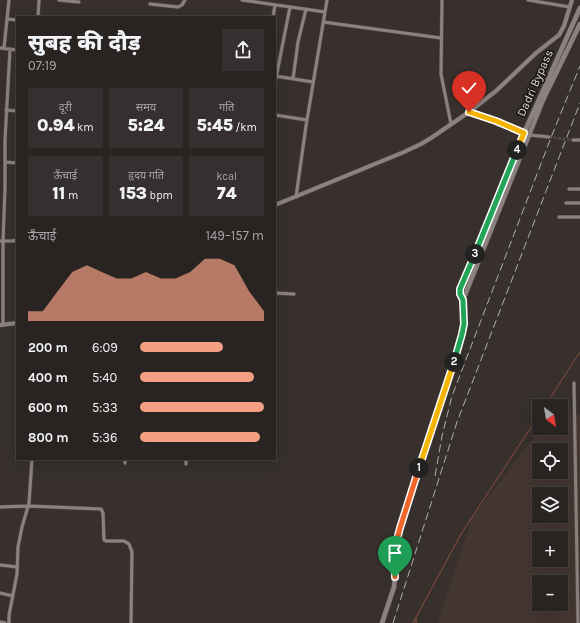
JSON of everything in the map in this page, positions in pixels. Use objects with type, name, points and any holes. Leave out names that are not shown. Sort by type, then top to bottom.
[{"type":"main road","name":"Dadri Bypass","points":[[382,623],[394,587],[394,551],[400,528],[462,334],[464,321],[463,300],[460,294],[460,289],[524,133],[580,8]]},
{"type":"main road","name":"Dadri Bypass","points":[[463,300],[543,100],[580,24]]},
{"type":"street","points":[[4,48],[9,0]]},
{"type":"street","points":[[38,16],[39,0]]},
{"type":"street","points":[[59,0],[79,2]]},
{"type":"street","points":[[150,4],[178,7],[182,5],[185,0]]},
{"type":"street","points":[[243,0],[261,1],[277,5],[325,12]]},
{"type":"street","points":[[273,16],[279,0]]},
{"type":"street","points":[[296,197],[327,0]]},
{"type":"street","points":[[442,0],[441,74],[451,124]]},
{"type":"street","points":[[528,0],[570,7]]},
{"type":"street","points":[[276,205],[412,149],[469,112],[496,91],[536,53],[559,35],[564,26],[572,0]]},
{"type":"street","points":[[276,71],[290,7]]},
{"type":"street","points":[[293,79],[298,42],[306,9]]},
{"type":"street","points":[[7,19],[16,20]]},
{"type":"street","points":[[323,22],[441,38]]},
{"type":"street","points":[[0,48],[16,50]]},
{"type":"street","points":[[10,49],[4,140],[5,188],[2,210],[1,241],[1,325],[16,323]]},
{"type":"street","points":[[276,76],[313,82]]},
{"type":"street","points":[[6,110],[16,111]]},
{"type":"street","points":[[469,112],[496,121],[524,133],[549,137]]},
{"type":"street","points":[[276,115],[307,120]]},
{"type":"street","points":[[0,126],[5,126]]},
{"type":"street","points":[[573,140],[580,140]]},
{"type":"street","points":[[4,162],[16,163]]},
{"type":"street","points":[[0,187],[5,188]]},
{"type":"street","points":[[569,189],[580,189]]},
{"type":"street","points":[[566,203],[580,203]]},
{"type":"street","points":[[559,216],[580,217]]},
{"type":"street","points":[[1,241],[16,240]]},
{"type":"street","points":[[276,293],[294,294]]},
{"type":"street","points":[[574,383],[579,623]]},
{"type":"street","points":[[575,450],[580,450]]},
{"type":"street","points":[[9,623],[17,567],[18,547],[28,506],[32,460]]},
{"type":"street","points":[[0,507],[28,506],[99,509],[103,511],[104,540],[124,541],[130,544],[132,549],[132,623]]},
{"type":"street","points":[[0,565],[17,567]]},
{"type":"street","points":[[0,593],[13,596]]},
{"type":"street","points":[[0,622],[5,623]]},
{"type":"shaded area","points":[[568,410],[580,414],[580,623],[438,623],[472,518],[536,435],[568,435]]},
{"type":"waterway","points":[[550,399],[580,352]]},
{"type":"waterway","points":[[413,623],[461,534],[532,426]]},
{"type":"waterway","points":[[416,618],[416,623]]},
{"type":"tunnel","points":[[549,137],[573,140]]},
{"type":"railway","points":[[435,476],[442,436],[452,396],[580,66]]},
{"type":"railway","points":[[393,623],[457,422],[580,103]]},
{"type":"route","points":[[395,577],[394,551],[400,528],[464,329],[463,300],[460,294],[460,289],[524,133],[496,121],[469,112]]}]
